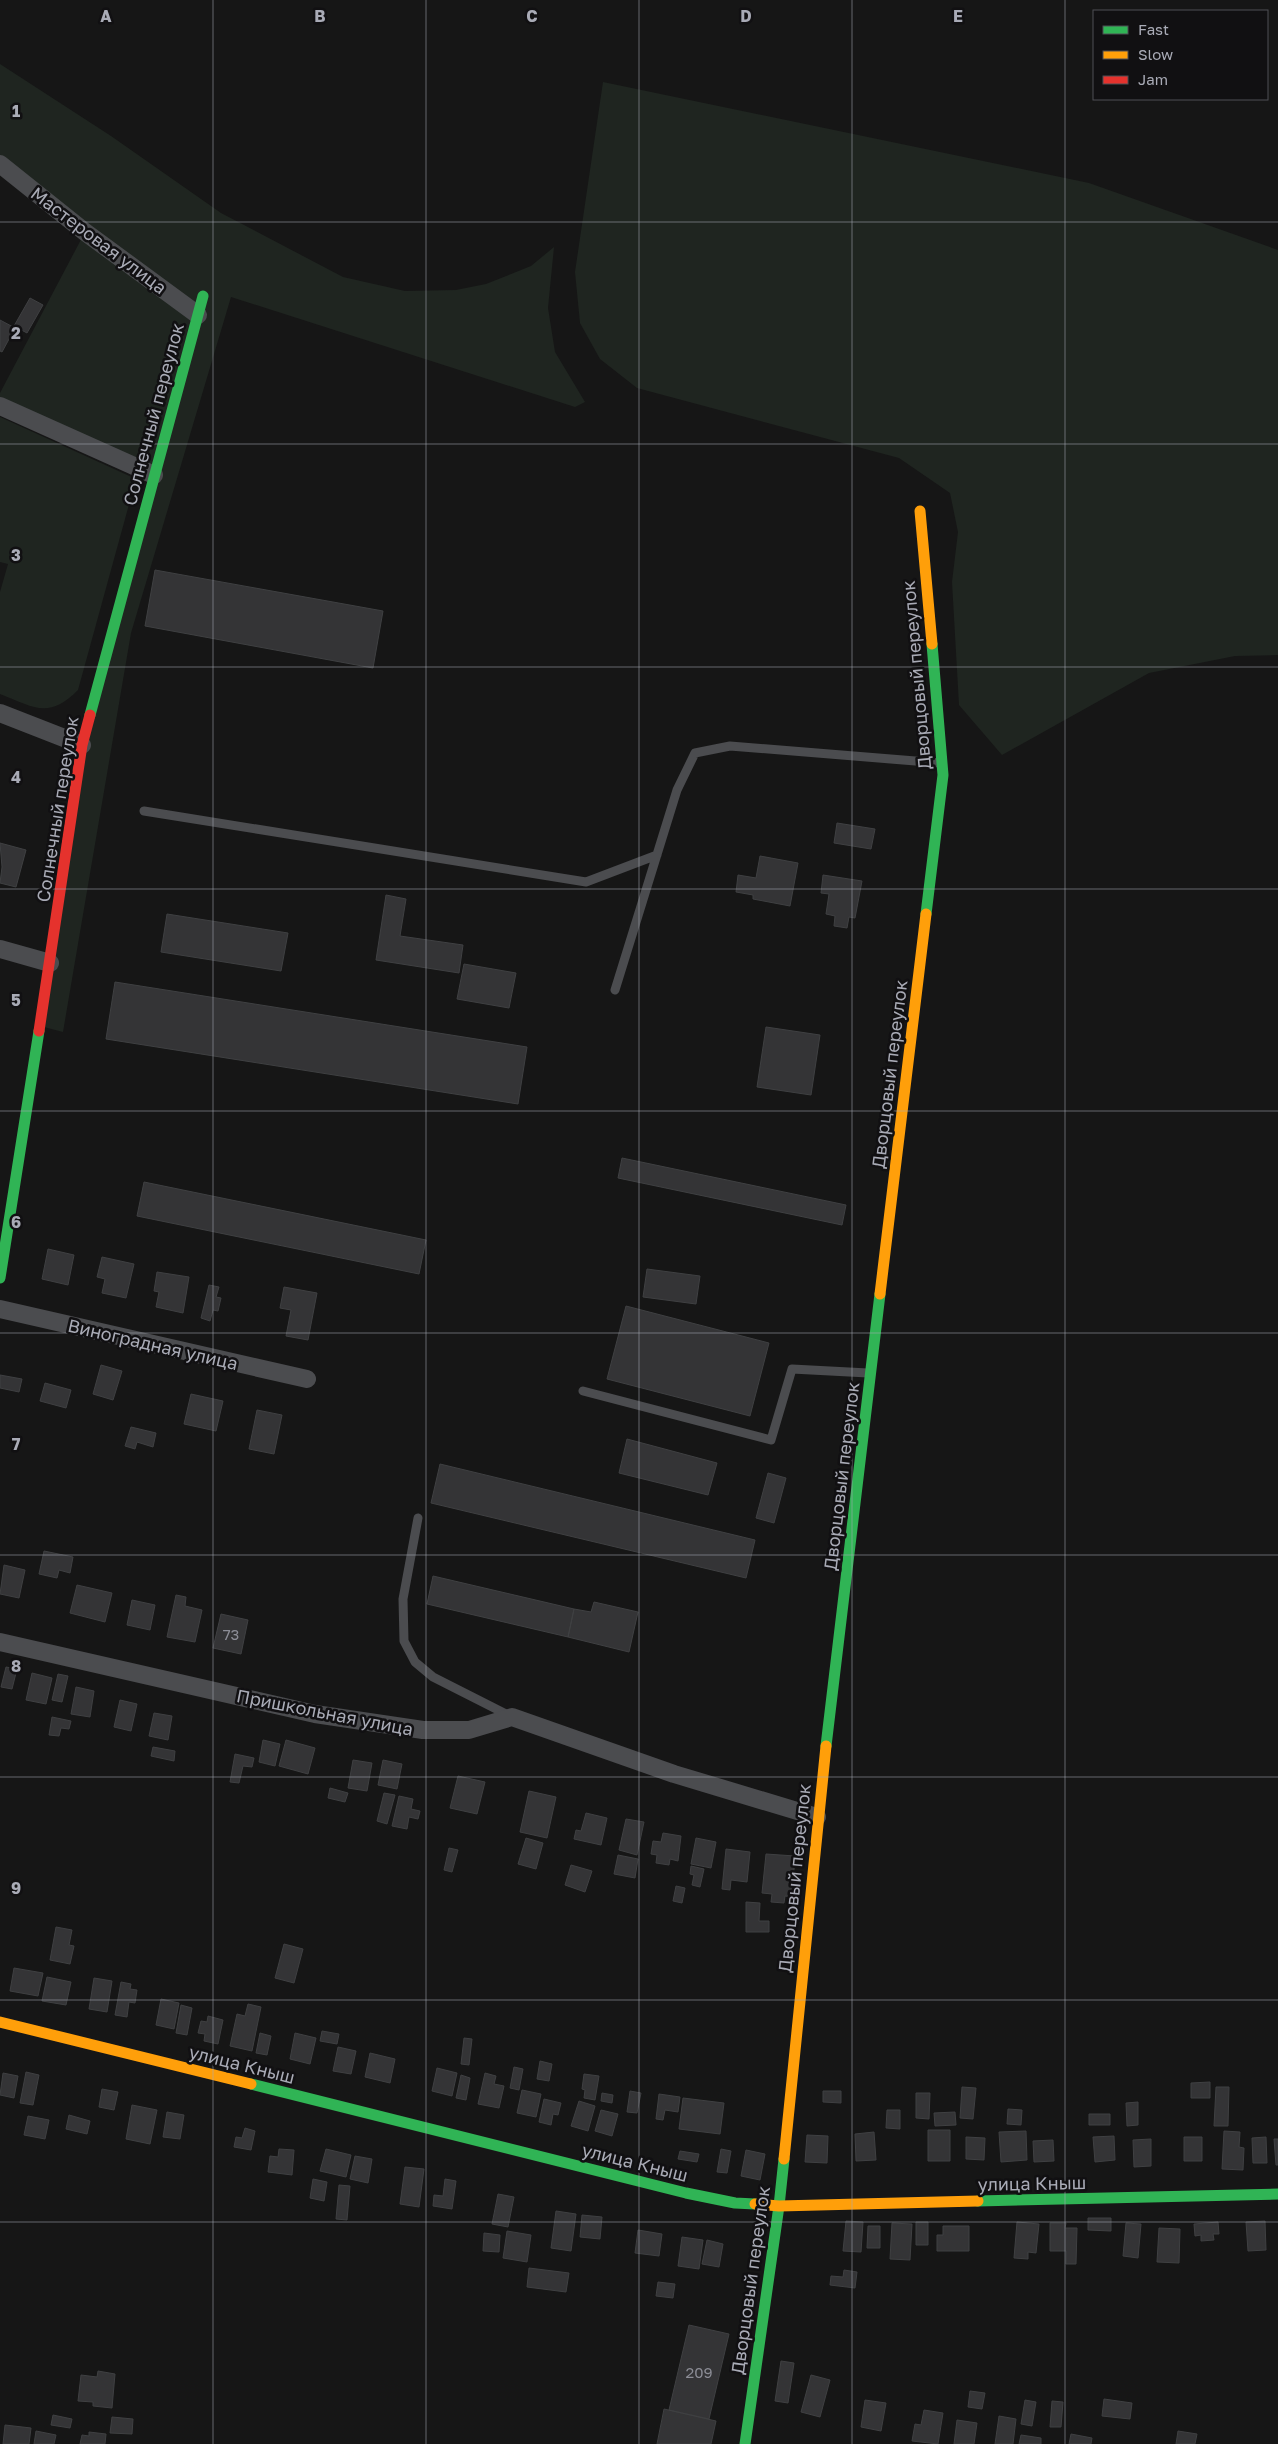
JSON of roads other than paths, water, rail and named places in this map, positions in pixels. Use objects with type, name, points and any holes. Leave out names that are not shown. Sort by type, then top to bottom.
[{"type":"street","name":"Мастеровая улица","points":[[0,164],[85,232],[198,315]]},
{"type":"street","name":"Солнечный переулок","points":[[0,1278],[50,963],[82,745],[203,296]]},
{"type":"street","points":[[0,406],[154,475]]},
{"type":"street","name":"Дворцовый переулок","points":[[745,2444],[779,2206],[817,1817],[942,784],[942,763],[920,511]]},
{"type":"street","points":[[0,713],[82,745]]},
{"type":"street","points":[[0,950],[50,963]]},
{"type":"street","name":"Виноградная улица","points":[[0,1309],[306,1379]]},
{"type":"street","name":"Пришкольная улица","points":[[0,1642],[315,1714],[423,1730],[469,1730],[512,1717]]},
{"type":"street","points":[[512,1717],[674,1774],[817,1817]]},
{"type":"street","name":"улица Кныш","points":[[0,2022],[686,2193],[735,2203],[779,2206],[1278,2194]]},
{"type":"lane","points":[[615,990],[677,790],[695,753],[730,746],[942,763]]},
{"type":"lane","points":[[144,811],[586,882],[657,855]]},
{"type":"lane","points":[[583,1391],[770,1440],[792,1369],[871,1374]]},
{"type":"lane","points":[[418,1518],[403,1599],[404,1641],[415,1662],[432,1677],[512,1717]]}]
